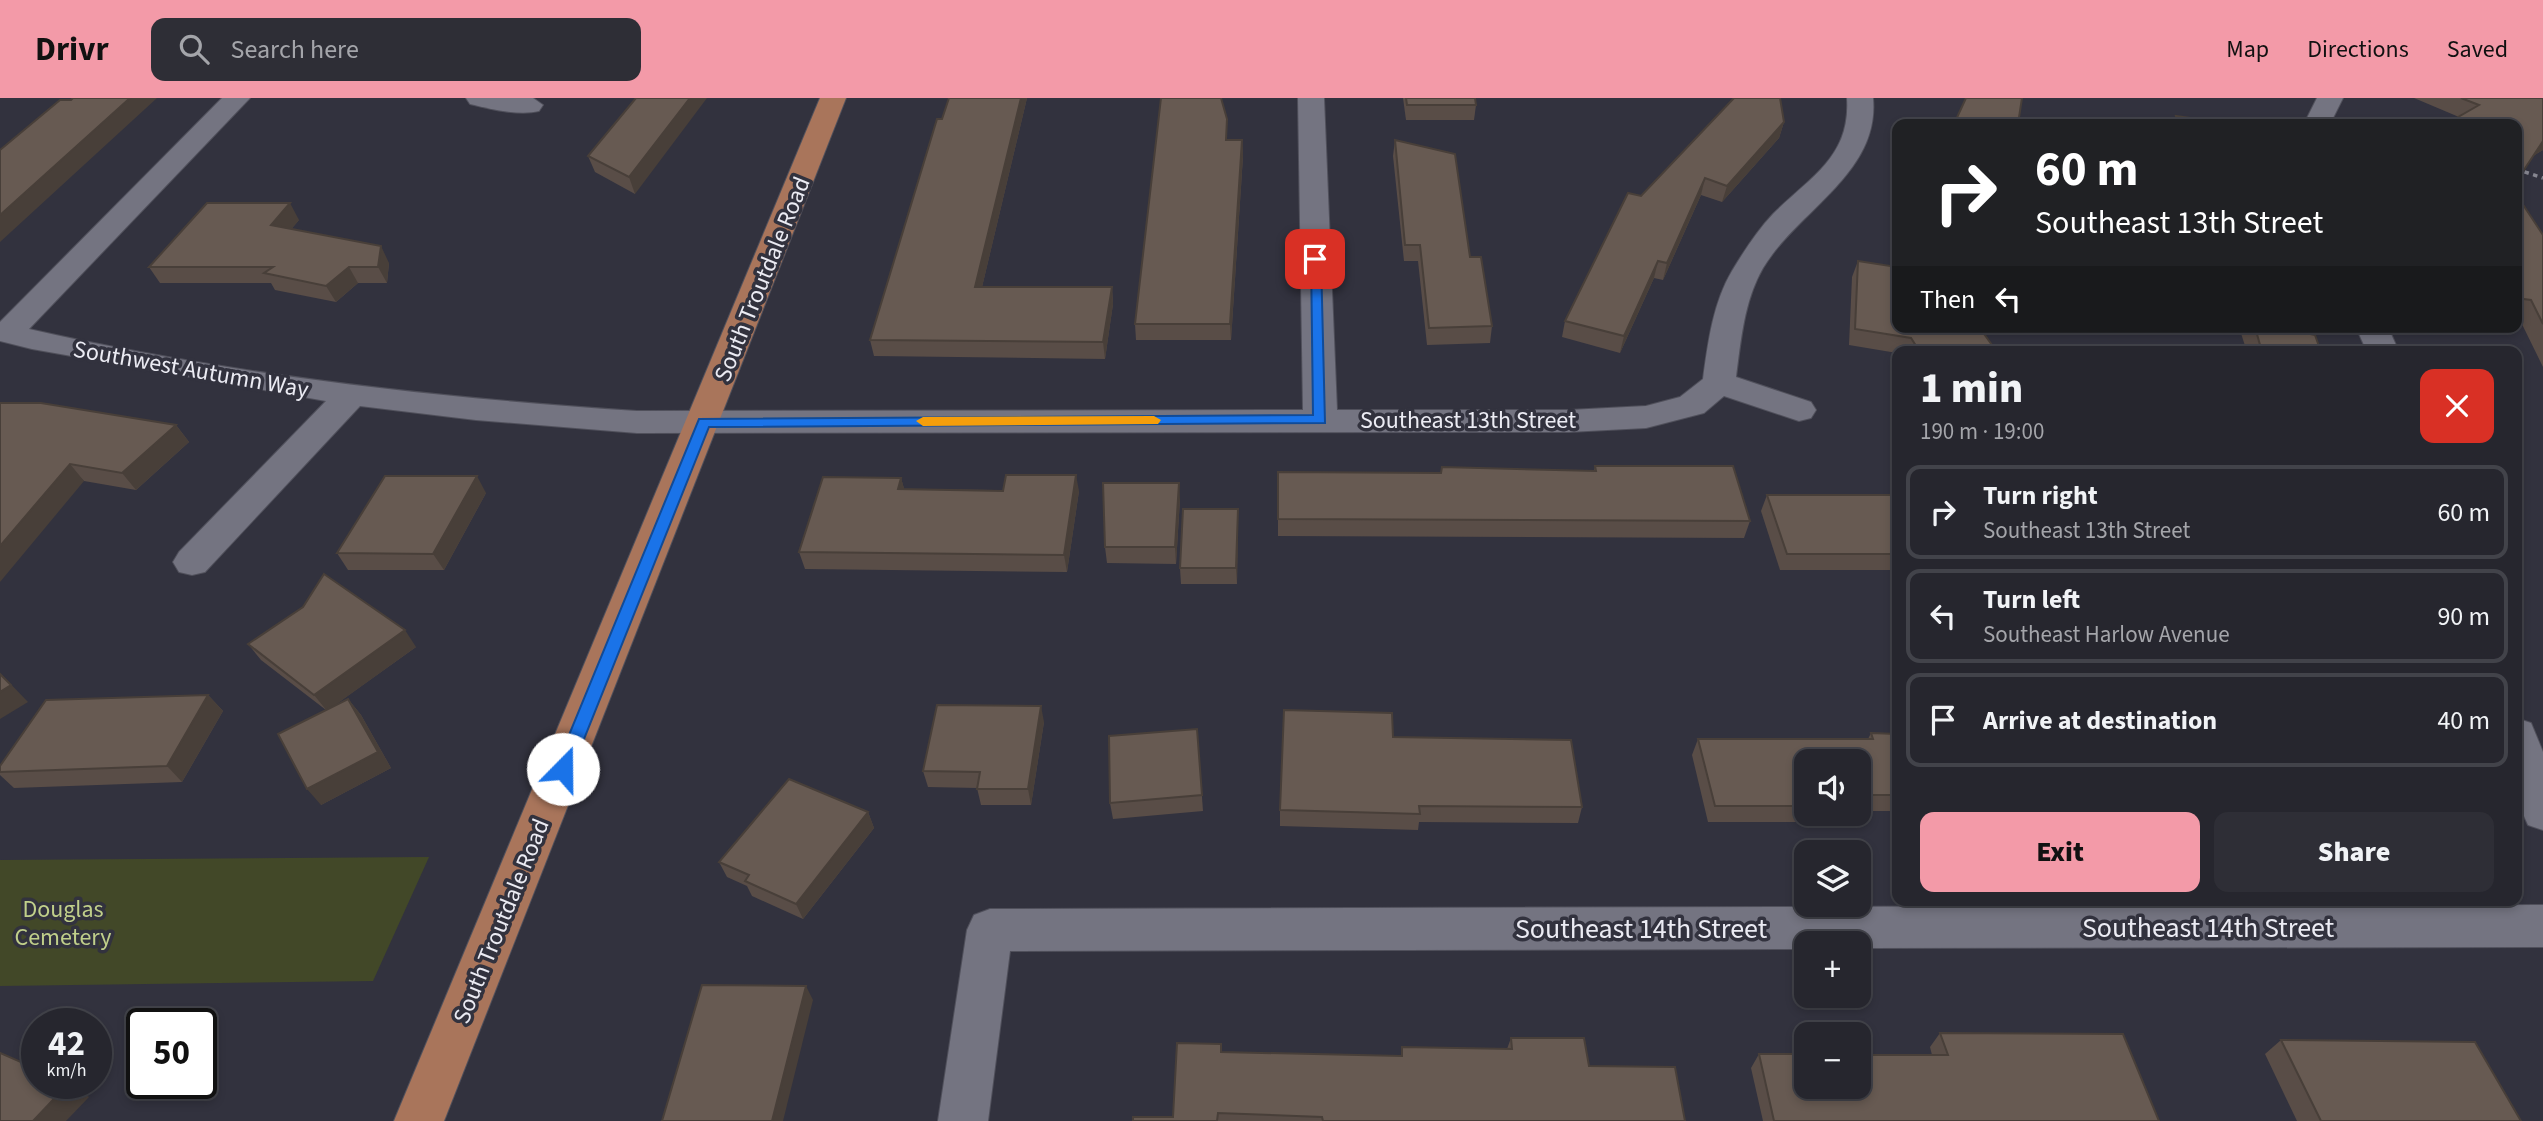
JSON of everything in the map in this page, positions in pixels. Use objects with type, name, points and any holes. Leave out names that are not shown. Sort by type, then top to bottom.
[{"type":"main road","name":"South Troutdale Road","points":[[419,1121],[834,98]]},
{"type":"street","name":"Southwest Autumn Way","points":[[237,98],[6,333],[63,347],[350,396],[511,415],[704,423]]},
{"type":"street","points":[[479,98],[530,105]]},
{"type":"street","points":[[1311,98],[1320,419]]},
{"type":"street","points":[[1799,410],[1719,383],[1730,310],[1761,247],[1783,221],[1849,156],[1860,135],[1863,113],[1860,98]]},
{"type":"street","points":[[2320,119],[2330,98]]},
{"type":"street","name":"Southeast 13th Street","points":[[704,423],[1320,419],[1569,421],[1646,418],[1692,405],[1719,383]]},
{"type":"street","points":[[192,562],[350,396]]},
{"type":"street","points":[[2522,752],[2543,812]]},
{"type":"street","name":"Southeast 14th Street","points":[[963,1121],[990,930],[2543,926]]},
{"type":"path","points":[[2522,171],[2543,178]]},
{"type":"green space","name":"Douglas Cemetery","points":[[429,857],[373,981],[0,986],[0,860]]},
{"type":"building","points":[[130,98],[0,215],[0,150],[60,100]]},
{"type":"building","points":[[636,98],[690,98],[629,177],[588,156]]},
{"type":"building","points":[[949,98],[1021,98],[975,287],[1112,287],[1103,342],[870,340],[937,119],[942,119]]},
{"type":"building","points":[[1161,98],[1221,98],[1227,119],[1226,140],[1242,140],[1230,324],[1135,324]]},
{"type":"building","points":[[1406,98],[1475,98],[1476,105],[1407,105]]},
{"type":"building","points":[[1734,98],[1780,98],[1784,122],[1727,186],[1705,178],[1667,263],[1658,261],[1624,336],[1565,321],[1628,193],[1641,196]]},
{"type":"building","points":[[1966,98],[2022,98],[2019,119],[1956,119]]},
{"type":"building","points":[[2461,98],[2543,98],[2543,141],[2522,173],[2522,119],[2455,119],[2479,105]]},
{"type":"building","points":[[1395,140],[1455,154],[1470,257],[1481,257],[1492,326],[1429,328],[1420,245],[1405,245]]},
{"type":"building","points":[[207,203],[290,203],[271,225],[381,246],[378,267],[349,267],[326,286],[264,273],[273,267],[149,267]]},
{"type":"building","points":[[2522,203],[2543,235],[2543,324],[2531,300],[2522,299]]},
{"type":"building","points":[[1858,261],[1892,266],[1892,333],[1983,333],[1993,346],[1916,346],[1911,338],[1855,329]]},
{"type":"building","points":[[2257,333],[2315,335],[2319,346],[2260,346]]},
{"type":"building","points":[[0,403],[41,403],[176,425],[122,473],[70,464],[0,546]]},
{"type":"building","points":[[1595,466],[1733,466],[1750,521],[1278,519],[1278,472],[1441,473],[1442,467],[1596,471]]},
{"type":"building","points":[[1006,475],[1076,475],[1064,555],[799,552],[823,477],[901,478],[898,489],[1003,491]]},
{"type":"building","points":[[385,476],[477,476],[433,554],[337,553]]},
{"type":"building","points":[[1103,483],[1179,483],[1175,547],[1105,547]]},
{"type":"building","points":[[1767,495],[1892,495],[1892,554],[1787,554]]},
{"type":"building","points":[[1183,509],[1238,509],[1236,568],[1180,568]]},
{"type":"building","points":[[324,574],[405,630],[314,695],[248,644],[303,607]]},
{"type":"building","points":[[0,674],[11,685],[0,692]]},
{"type":"building","points":[[208,695],[167,766],[0,772],[0,766],[46,700]]},
{"type":"building","points":[[348,699],[378,752],[307,789],[278,734]]},
{"type":"building","points":[[937,705],[1041,706],[1028,789],[977,789],[980,772],[923,771]]},
{"type":"building","points":[[1284,710],[1392,713],[1393,737],[1571,740],[1582,807],[1419,806],[1420,814],[1280,810]]},
{"type":"building","points":[[1197,729],[1202,795],[1110,803],[1109,736]]},
{"type":"building","points":[[1871,733],[1892,734],[1892,795],[1871,795],[1871,749],[1794,749],[1794,806],[1715,806],[1698,739],[1873,739]]},
{"type":"building","points":[[789,779],[868,812],[796,904],[745,881],[749,875],[719,862]]},
{"type":"building","points":[[702,985],[806,986],[772,1121],[662,1121]]},
{"type":"building","points":[[1940,1033],[2123,1034],[2159,1121],[1774,1121],[1759,1054],[1794,1054],[1794,1099],[1871,1099],[1871,1055],[1948,1055]]},
{"type":"building","points":[[1511,1038],[1584,1038],[1589,1066],[1675,1067],[1685,1121],[1323,1121],[1322,1117],[1218,1113],[1217,1121],[1133,1121],[1133,1117],[1173,1117],[1177,1043],[1221,1044],[1221,1052],[1402,1056],[1402,1047],[1512,1049]]},
{"type":"building","points":[[2281,1040],[2475,1042],[2521,1121],[2321,1121]]},
{"type":"building","points":[[0,1053],[21,1062],[21,1099],[54,1099],[33,1121],[0,1121]]},
{"type":"slow traffic","points":[[923,421],[1154,420]]},
{"type":"route","points":[[563,769],[704,423],[1320,419],[1315,259]]}]
